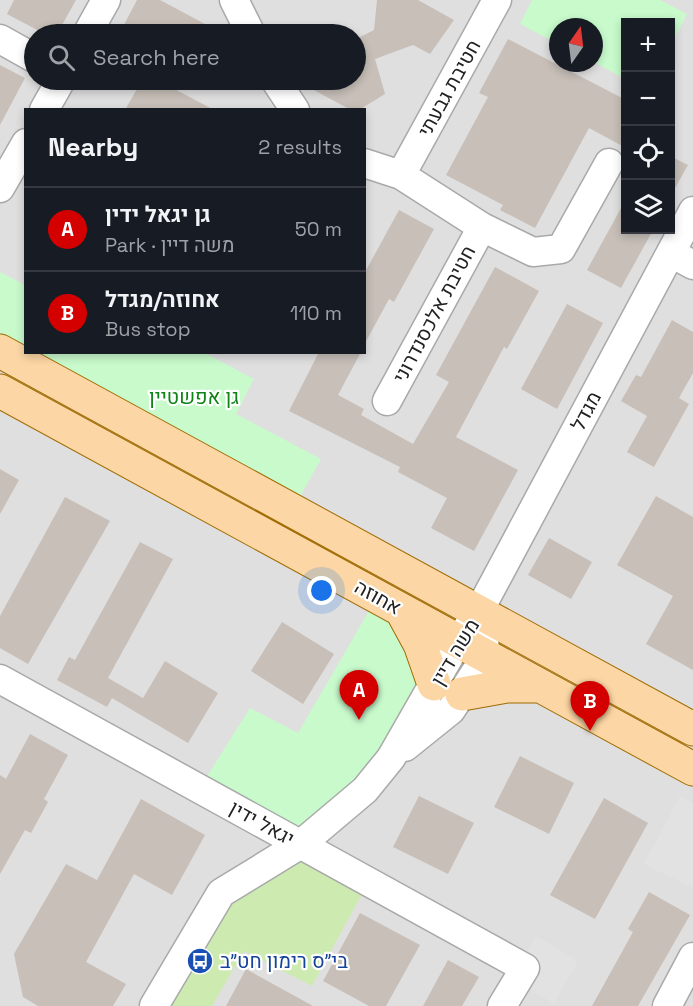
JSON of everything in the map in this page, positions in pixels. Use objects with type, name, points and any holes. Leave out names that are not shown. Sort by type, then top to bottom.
[{"type":"main road","name":"אחוזה","points":[[0,351],[693,729]]},
{"type":"main road","name":"אחוזה","points":[[0,391],[693,769]]},
{"type":"main road","points":[[402,611],[448,689],[542,686]]},
{"type":"street","points":[[93,24],[106,0]]},
{"type":"street","points":[[234,0],[246,24]]},
{"type":"street","name":"חטיבת גבעתי","points":[[400,175],[497,0]]},
{"type":"street","points":[[0,39],[24,52]]},
{"type":"street","points":[[45,108],[55,90]]},
{"type":"street","points":[[282,90],[294,108]]},
{"type":"street","points":[[0,188],[24,146]]},
{"type":"street","name":"חטיבת אלכסנדרוני","points":[[366,164],[400,175],[482,227],[533,252],[561,249],[609,163]]},
{"type":"street","name":"מגדל","points":[[479,611],[682,259],[693,211]]},
{"type":"street","name":"חטיבת אלכסנדרוני","points":[[387,401],[482,227]]},
{"type":"street","name":"משה דיין","points":[[154,1006],[221,893],[301,844],[365,790],[391,758],[451,710],[448,689],[472,649],[479,611]]},
{"type":"street","name":"יגאל ידין","points":[[0,679],[525,968],[502,1006]]},
{"type":"street","points":[[656,748],[693,739]]},
{"type":"street","points":[[667,1006],[693,957]]},
{"type":"shaded area","points":[[0,0],[693,0],[693,1006],[0,1006]]},
{"type":"shaded area","points":[[680,796],[693,803],[693,888],[644,864]]},
{"type":"shaded area","points":[[536,936],[578,961],[554,1004],[511,977]]},
{"type":"green space","points":[[532,0],[660,0],[687,14],[675,38],[675,18],[621,18],[621,77],[603,67],[603,18],[549,18],[549,39],[520,24]]},
{"type":"green space","name":"גן אפשטיין","points":[[0,272],[24,284],[24,354],[207,354],[254,379],[236,414],[321,459],[296,504],[0,345]]},
{"type":"green space","points":[[377,597],[434,684],[382,769],[301,844],[199,789],[250,708],[298,733]]},
{"type":"green space","points":[[300,859],[362,894],[312,986],[244,951],[212,1006],[168,1006],[229,900]]},
{"type":"building","points":[[14,0],[76,0],[63,24],[26,24],[7,14]]},
{"type":"building","points":[[137,0],[160,0],[205,24],[124,24]]},
{"type":"building","points":[[377,0],[418,0],[454,20],[430,54],[413,45],[375,59],[385,94],[362,108],[347,108],[314,90],[366,90],[366,34],[374,30]]},
{"type":"building","points":[[508,39],[549,60],[549,72],[572,72],[621,97],[621,145],[589,128],[535,228],[500,210],[503,205],[446,175],[488,97],[479,93]]},
{"type":"building","points":[[0,65],[24,77],[24,80],[0,125]]},
{"type":"building","points":[[136,90],[177,90],[210,108],[126,108]]},
{"type":"building","points":[[675,158],[688,165],[675,188]]},
{"type":"building","points":[[621,208],[621,234],[651,234],[621,288],[587,270]]},
{"type":"building","points":[[399,210],[434,229],[394,302],[389,299],[366,341],[366,270]]},
{"type":"building","points":[[495,267],[539,291],[507,349],[504,347],[456,437],[518,470],[474,551],[431,528],[447,498],[398,472],[400,467],[289,411],[318,354],[360,354],[338,395],[364,409],[361,415],[413,444],[449,382],[436,375]]},
{"type":"building","points":[[567,304],[603,323],[557,409],[521,389]]},
{"type":"building","points":[[672,320],[693,332],[693,373],[679,398],[689,404],[654,467],[627,452],[647,416],[621,401],[636,375],[641,377]]},
{"type":"building","points":[[0,469],[19,480],[0,514]]},
{"type":"building","points":[[656,496],[693,517],[693,670],[646,644],[673,596],[617,565]]},
{"type":"building","points":[[65,497],[110,521],[28,664],[0,648],[0,616]]},
{"type":"building","points":[[549,538],[592,562],[571,599],[528,575]]},
{"type":"building","points":[[140,542],[173,559],[108,678],[143,698],[165,661],[218,693],[188,743],[112,698],[107,707],[57,680],[69,657],[75,660]]},
{"type":"building","points":[[282,622],[334,654],[303,704],[251,671]]},
{"type":"building","points":[[30,734],[68,755],[44,799],[48,802],[31,833],[25,830],[0,874],[0,775],[6,779]]},
{"type":"building","points":[[520,756],[574,783],[549,834],[494,807]]},
{"type":"building","points":[[419,796],[474,823],[448,874],[393,847]]},
{"type":"building","points":[[604,798],[648,823],[595,919],[550,895]]},
{"type":"building","points":[[141,799],[205,835],[172,895],[134,874],[86,962],[126,984],[113,1006],[38,1006],[23,997],[14,954],[66,864],[97,880]]},
{"type":"building","points":[[649,892],[690,915],[638,1006],[592,1006],[633,932],[628,929]]},
{"type":"building","points":[[360,913],[420,945],[386,1006],[369,1006],[323,981]]},
{"type":"building","points":[[448,960],[479,977],[462,1006],[423,1006]]},
{"type":"building","points":[[246,969],[313,1006],[226,1006]]},
{"type":"place","name":"גן יגאל ידין","points":[[359,720]]},
{"type":"place","name":"אחוזה/מגדל","points":[[590,731]]},
{"type":"place","name":"בי״ס רימון חט״ב","points":[[200,961]]}]
